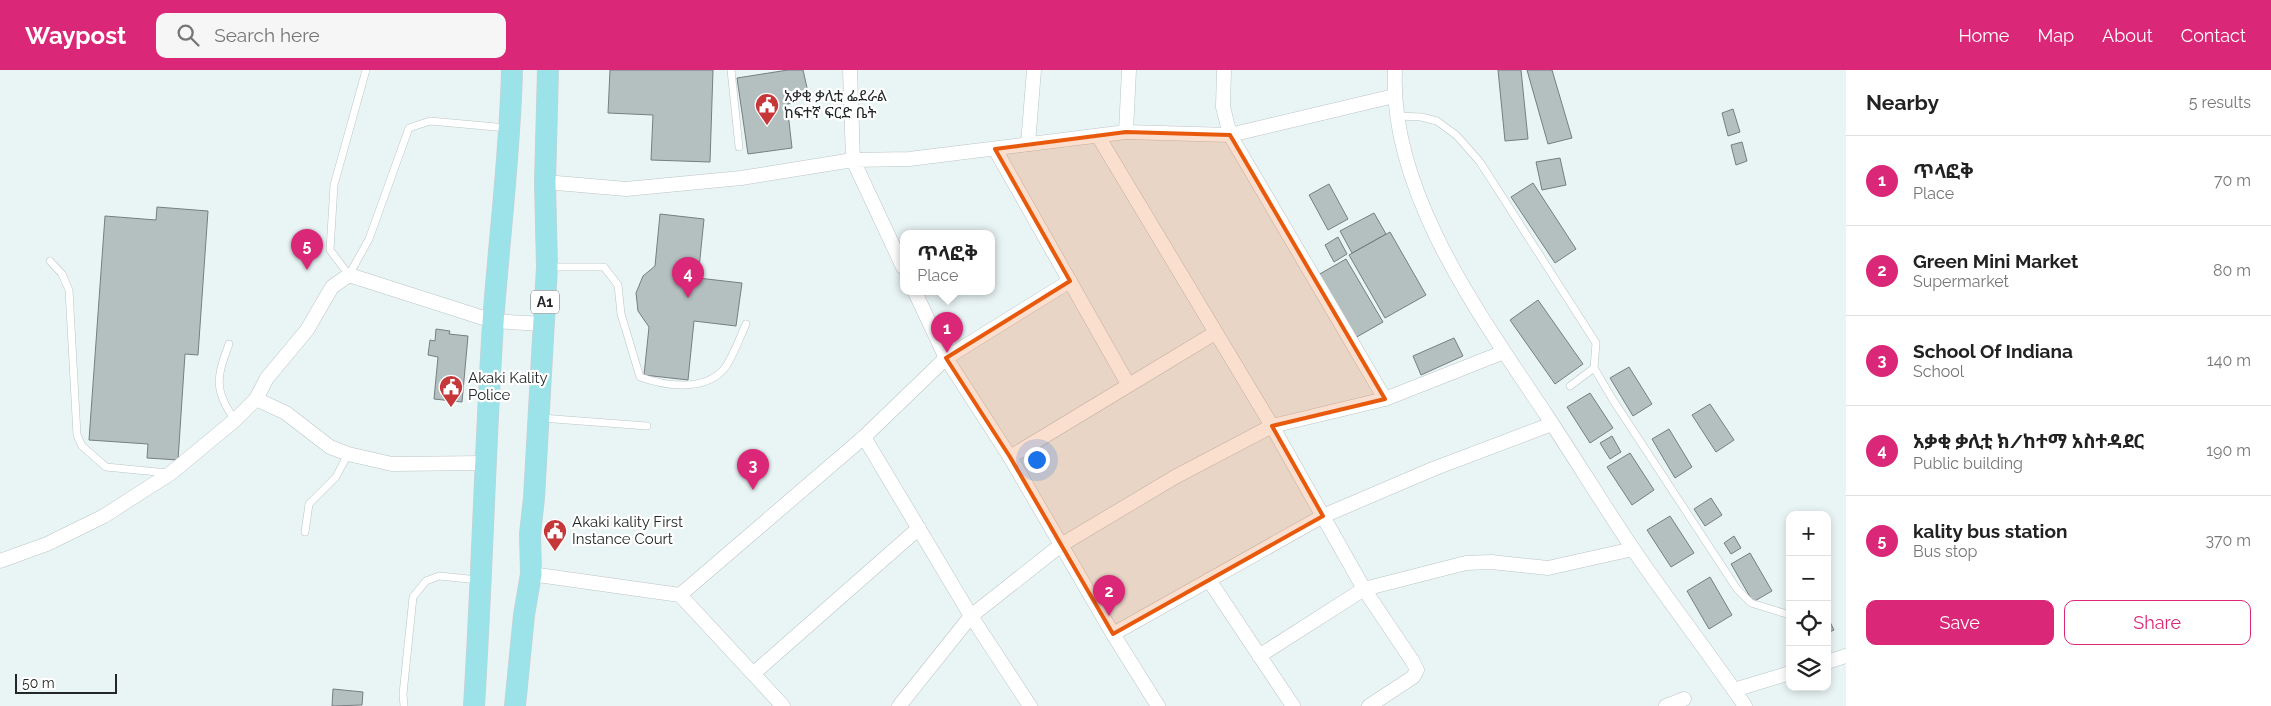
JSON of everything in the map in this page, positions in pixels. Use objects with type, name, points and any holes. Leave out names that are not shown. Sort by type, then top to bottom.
[{"type":"main road","points":[[474,706],[493,322],[510,128],[512,70]]},
{"type":"main road","name":"A1","points":[[515,706],[524,615],[531,574],[530,534],[534,498],[547,267],[548,70]]},
{"type":"street","points":[[850,70],[853,160],[900,261]]},
{"type":"street","points":[[1028,144],[1034,70]]},
{"type":"street","points":[[1126,132],[1129,70]]},
{"type":"street","points":[[1224,70],[1223,107],[1230,135],[1384,399]]},
{"type":"street","points":[[1395,70],[1394,96],[1408,164],[1424,210],[1442,251],[1504,352],[1633,550],[1745,706]]},
{"type":"street","points":[[546,182],[626,188],[741,178],[853,160],[909,160],[1126,132],[1230,135],[1394,96]]},
{"type":"street","points":[[1098,136],[1272,426],[1364,589],[1417,670],[1413,677],[1369,706]]},
{"type":"street","points":[[995,149],[1128,384]]},
{"type":"street","points":[[0,562],[48,544],[104,516],[171,473],[235,420],[256,399],[267,378],[307,330],[332,287],[349,276],[493,322],[543,324]]},
{"type":"street","points":[[680,595],[864,437],[946,358],[1070,281]]},
{"type":"street","points":[[916,295],[946,358],[1010,457],[1113,634],[1158,706]]},
{"type":"street","points":[[1010,457],[1215,333]]},
{"type":"street","points":[[899,706],[971,616],[1061,545],[1175,476],[1272,426],[1384,399],[1504,352]]},
{"type":"street","points":[[256,399],[286,413],[330,447],[348,454],[392,464],[485,462]]},
{"type":"street","points":[[1113,634],[1323,516],[1434,469],[1552,424]]},
{"type":"street","points":[[864,437],[971,616],[1030,706]]},
{"type":"street","points":[[754,673],[919,528]]},
{"type":"street","points":[[1259,656],[1364,589],[1466,564],[1490,562],[1548,568],[1633,550]]},
{"type":"street","points":[[531,574],[680,595],[784,706]]},
{"type":"street","points":[[1210,580],[1293,706]]},
{"type":"street","points":[[1831,661],[1846,656]]},
{"type":"street","points":[[1734,690],[1786,674]]},
{"type":"street","points":[[1666,706],[1684,699]]},
{"type":"lane","points":[[366,70],[334,185],[330,250],[349,276],[369,239],[409,128],[430,120],[510,128]]},
{"type":"lane","points":[[731,70],[739,147]]},
{"type":"lane","points":[[1398,116],[1421,116],[1437,121],[1456,135],[1480,162],[1596,343],[1594,368],[1632,431],[1737,590],[1751,603],[1786,614]]},
{"type":"lane","points":[[50,261],[62,274],[69,290],[77,435],[82,446],[106,467],[171,473]]},
{"type":"lane","points":[[547,267],[604,267],[618,286],[622,314],[640,377],[657,383],[703,384],[724,369],[746,324]]},
{"type":"lane","points":[[229,344],[218,372],[218,384],[225,406],[235,420]]},
{"type":"lane","points":[[1570,386],[1594,368]]},
{"type":"lane","points":[[539,418],[646,426]]},
{"type":"lane","points":[[305,532],[309,504],[336,477],[348,454]]},
{"type":"lane","points":[[404,706],[403,694],[414,597],[426,581],[439,576],[480,580]]},
{"type":"highlighted area","points":[[1126,132],[1230,135],[1385,399],[1272,426],[1323,516],[1113,634],[1010,457],[946,358],[1070,281],[995,149]]},
{"type":"building","points":[[610,70],[713,70],[710,162],[651,160],[653,115],[608,113]]},
{"type":"building","name":"አቃቂ ቃሊቲ ፌደራል ከፍተኛ ፍርድ ቤት","points":[[788,70],[803,70],[808,92],[793,93],[795,103],[787,104],[792,148],[748,154],[737,78]]},
{"type":"building","points":[[1498,70],[1521,70],[1528,139],[1505,141]]},
{"type":"building","points":[[1527,70],[1552,70],[1572,138],[1548,144]]},
{"type":"building","points":[[1733,109],[1740,132],[1728,136],[1722,113]]},
{"type":"building","points":[[1742,142],[1747,161],[1736,165],[1731,145]]},
{"type":"building","points":[[1560,158],[1566,185],[1542,190],[1536,162]]},
{"type":"building","points":[[1533,183],[1576,249],[1555,263],[1511,197]]},
{"type":"building","points":[[1329,184],[1348,219],[1328,230],[1309,195]]},
{"type":"building","points":[[157,207],[208,211],[198,355],[185,354],[178,460],[147,458],[148,444],[89,440],[105,216],[156,220]]},
{"type":"building","points":[[1374,213],[1386,234],[1352,253],[1340,231]]},
{"type":"building","points":[[660,214],[704,219],[698,278],[742,283],[736,326],[694,321],[688,380],[644,375],[649,327],[638,311],[636,293],[643,276],[655,266]]},
{"type":"building","points":[[1390,232],[1426,295],[1385,318],[1349,255]]},
{"type":"building","points":[[1338,237],[1347,254],[1334,262],[1325,245]]},
{"type":"building","points":[[1346,259],[1383,322],[1355,338],[1318,275]]},
{"type":"building","points":[[1538,300],[1583,364],[1555,384],[1510,320]]},
{"type":"building","points":[[436,329],[450,331],[449,334],[468,336],[462,402],[434,399],[438,357],[428,355],[430,340],[435,341]]},
{"type":"building","points":[[1454,338],[1463,356],[1421,375],[1413,356]]},
{"type":"building","points":[[1629,367],[1652,404],[1633,416],[1610,378]]},
{"type":"building","points":[[1590,393],[1613,428],[1590,443],[1567,407]]},
{"type":"building","points":[[1710,404],[1734,440],[1716,452],[1692,415]]},
{"type":"building","points":[[1669,429],[1692,467],[1675,478],[1652,439]]},
{"type":"building","points":[[1612,436],[1621,452],[1610,459],[1600,443]]},
{"type":"building","points":[[1630,453],[1654,490],[1632,505],[1607,467]]},
{"type":"building","points":[[1711,498],[1722,515],[1705,526],[1694,509]]},
{"type":"building","points":[[1670,516],[1694,553],[1671,567],[1647,530]]},
{"type":"building","points":[[1734,536],[1741,548],[1731,554],[1724,543]]},
{"type":"building","points":[[1750,553],[1772,591],[1753,602],[1731,564]]},
{"type":"building","points":[[1710,577],[1732,615],[1709,629],[1687,591]]},
{"type":"building","points":[[333,689],[363,692],[362,705],[332,706]]},
{"type":"place","name":"አቃቂ ቃሊቲ ፌደራል ከፍተኛ ፍርድ ቤት","points":[[767,126]]},
{"type":"place","name":"kality bus station","points":[[307,270]]},
{"type":"place","name":"አቃቂ ቃሊቲ ክ/ከተማ አስተዳደር","points":[[688,298]]},
{"type":"place","name":"ጥላፎቅ","points":[[947,353]]},
{"type":"place","name":"Akaki Kality Police","points":[[451,408]]},
{"type":"place","name":"School Of Indiana","points":[[753,490]]},
{"type":"place","name":"Akaki kality First Instance Court","points":[[555,552]]},
{"type":"place","name":"Green Mini Market","points":[[1109,616]]}]
